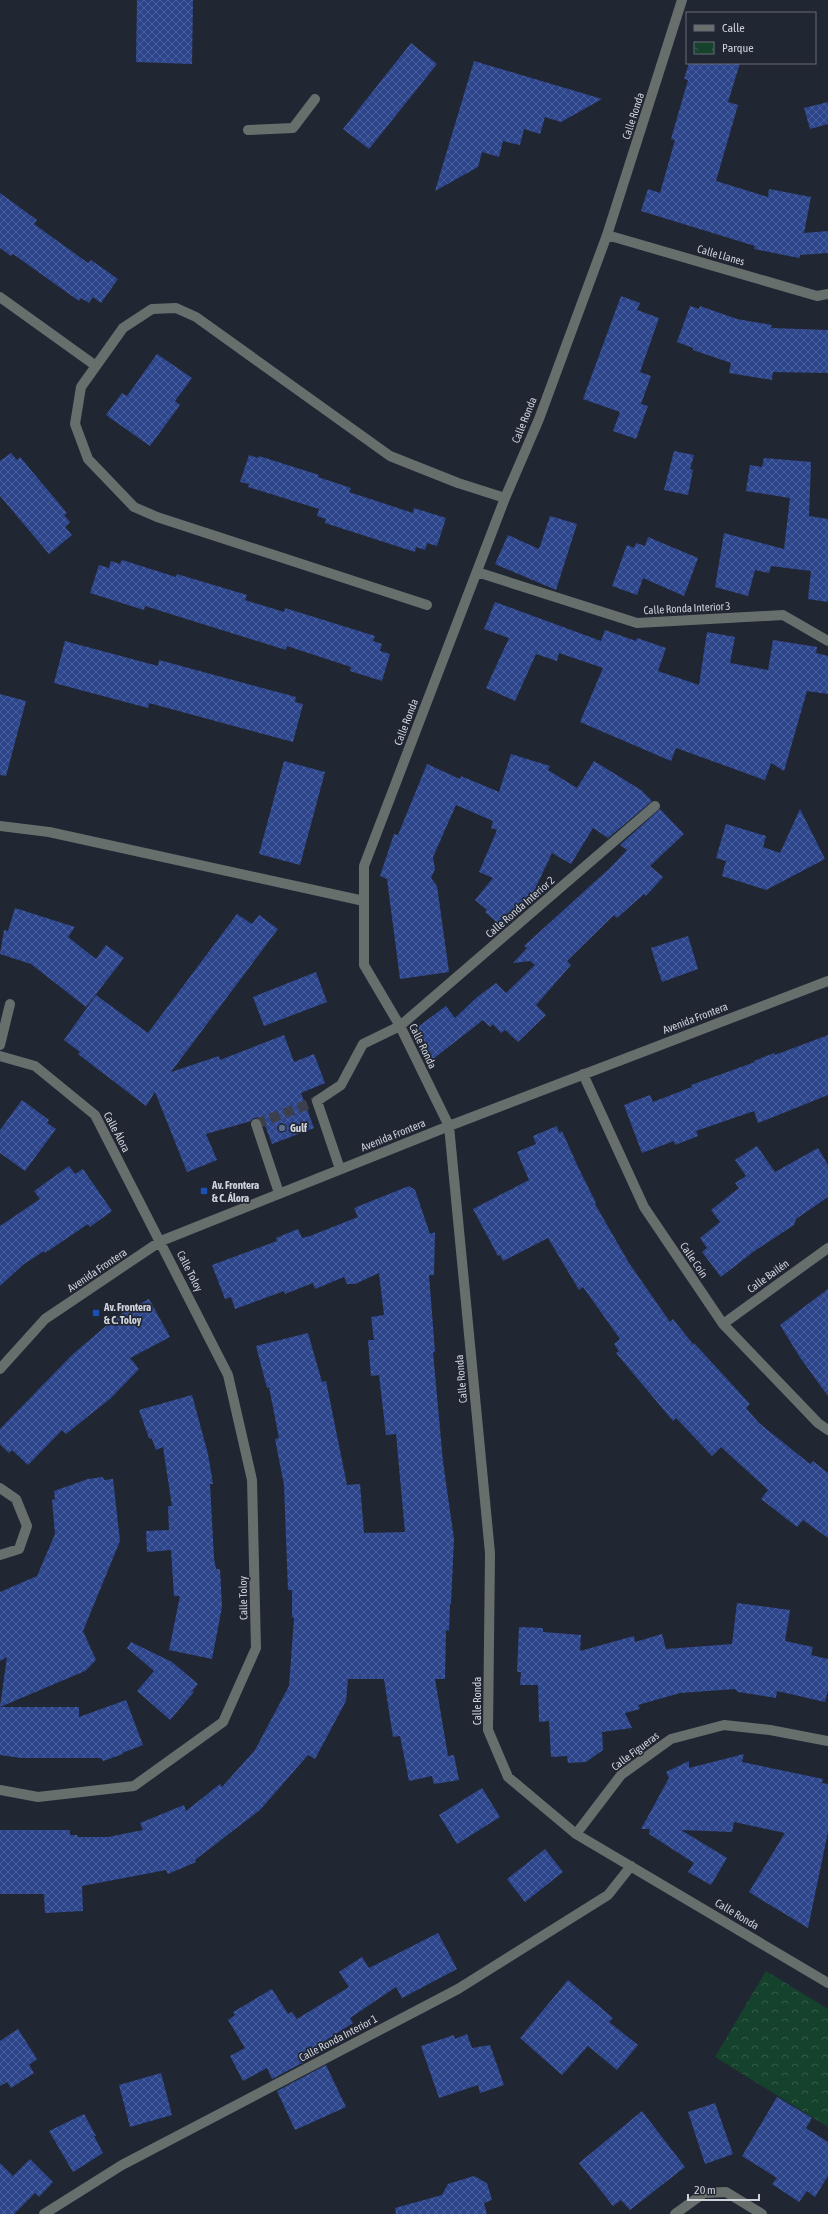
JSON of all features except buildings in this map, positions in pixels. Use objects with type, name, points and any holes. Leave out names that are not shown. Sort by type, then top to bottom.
[{"type":"street","name":"Calle Ronda","points":[[682,0],[608,235],[538,419],[505,498],[364,866],[364,965],[400,1026],[449,1126],[490,1553],[488,1730],[508,1778],[576,1834],[828,1983]]},
{"type":"street","points":[[248,130],[293,128],[315,99]]},
{"type":"street","name":"Calle Llanes","points":[[608,235],[817,296],[828,294]]},
{"type":"street","points":[[0,298],[96,366]]},
{"type":"street","points":[[427,605],[157,517],[134,507],[88,459],[75,424],[81,387],[123,328],[152,309],[176,308],[196,317],[390,456],[458,483],[505,498]]},
{"type":"street","name":"Calle Ronda Interior 3","points":[[477,572],[637,623],[782,615],[828,641]]},
{"type":"street","name":"Calle Ronda Interior 2","points":[[340,1169],[317,1101],[341,1085],[363,1044],[400,1026],[655,806]]},
{"type":"street","points":[[0,826],[49,832],[364,901]]},
{"type":"street","name":"Avenida Frontera","points":[[0,1369],[45,1319],[161,1241],[449,1126],[828,981]]},
{"type":"street","points":[[0,1045],[10,1004]]},
{"type":"street","name":"Calle Álora","points":[[0,1056],[35,1066],[95,1115],[161,1241]]},
{"type":"street","name":"Calle Coín","points":[[583,1074],[644,1207],[723,1324],[818,1423],[828,1430]]},
{"type":"street","points":[[256,1124],[279,1193]]},
{"type":"street","name":"Calle Toloy","points":[[0,1790],[38,1797],[134,1786],[223,1722],[256,1648],[252,1480],[228,1375],[161,1241]]},
{"type":"street","name":"Calle Bailén","points":[[723,1324],[828,1248]]},
{"type":"street","points":[[0,1488],[16,1499],[27,1526],[19,1549],[0,1555]]},
{"type":"street","name":"Calle Figueras","points":[[576,1834],[621,1775],[671,1739],[724,1726],[770,1730],[828,1741]]},
{"type":"street","name":"Calle Ronda Interior 1","points":[[44,2214],[122,2165],[458,1990],[608,1895],[631,1866]]},
{"type":"street","points":[[675,2214],[704,2193],[726,2192],[762,2214]]},
{"type":"green space","points":[[766,1971],[828,2009],[828,2127],[715,2057]]},
{"type":"tunnel","points":[[256,1124],[317,1101]]},
{"type":"place","name":"Gulf","points":[[282,1128]]},
{"type":"place","name":"Av. Frontera & C. Álora","points":[[204,1191]]},
{"type":"place","name":"Av. Frontera & C. Toloy","points":[[96,1313]]}]
